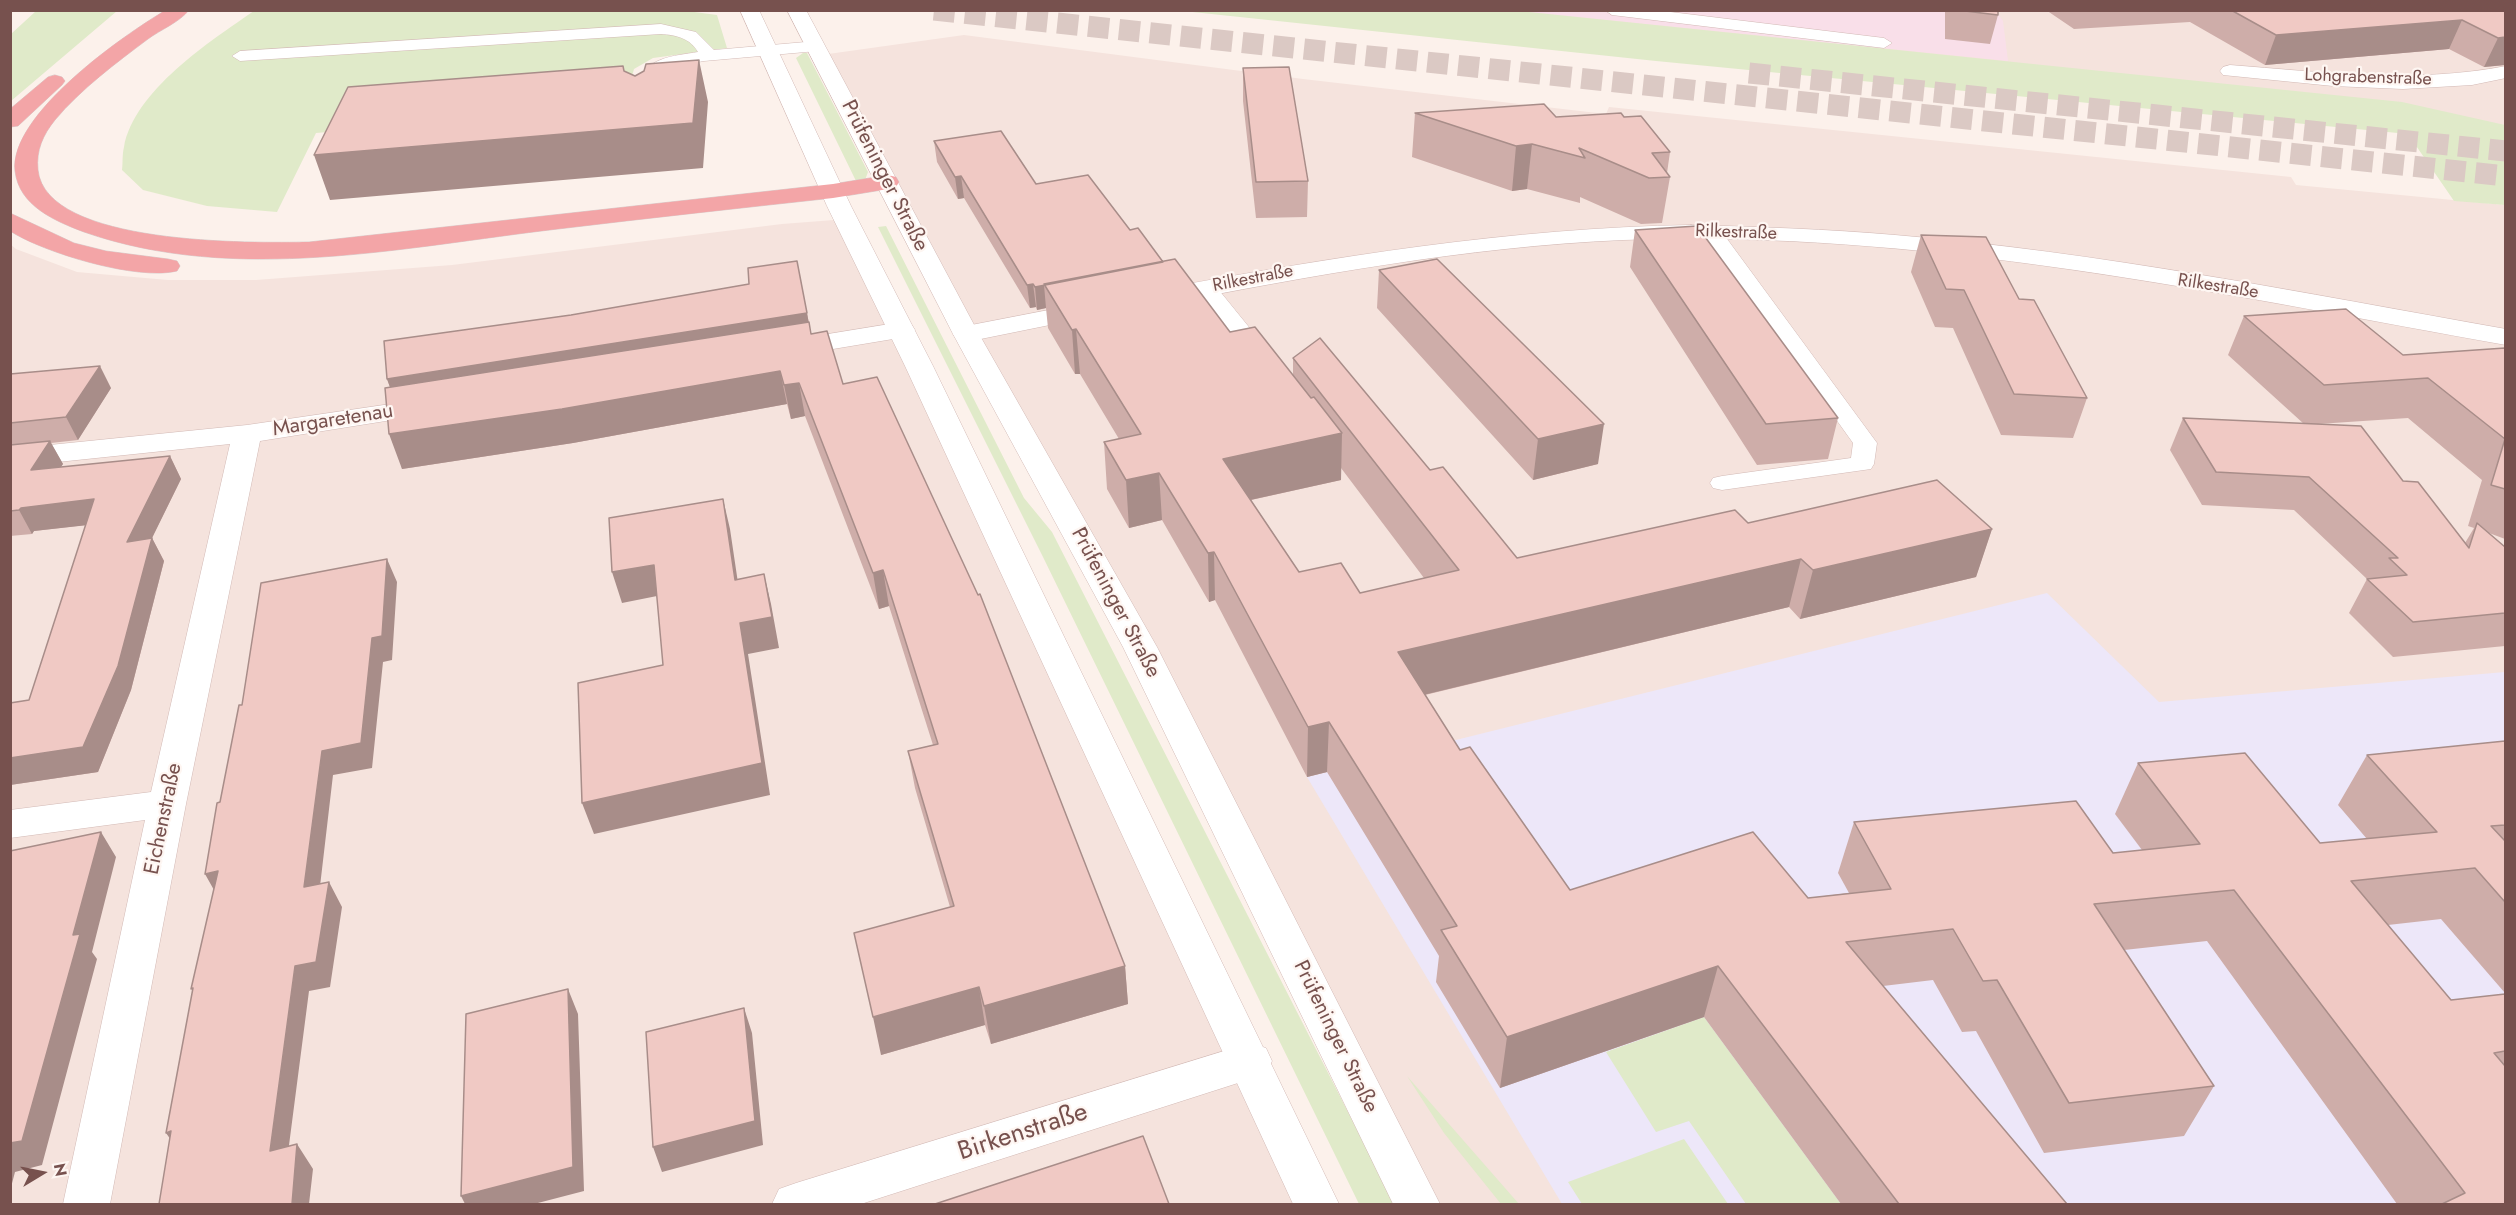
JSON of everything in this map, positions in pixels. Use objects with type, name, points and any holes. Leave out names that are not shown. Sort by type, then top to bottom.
[{"type":"highway","points":[[180,10],[137,38],[41,122],[27,144],[24,170],[32,191],[57,213],[90,228],[173,247],[299,249],[836,198]]},
{"type":"highway","points":[[10,121],[105,38]]},
{"type":"highway","points":[[10,220],[30,234],[74,250],[128,262],[201,269],[275,268],[361,262],[836,198],[890,188]]},
{"type":"street","points":[[749,10],[836,198],[902,330],[1316,1204]]},
{"type":"street","name":"Prüfeninger Straße","points":[[796,10],[817,46],[966,334],[1140,647],[1417,1204]]},
{"type":"street","name":"Lohgrabenstraße","points":[[2230,71],[2394,81],[2474,78],[2505,72]]},
{"type":"street","name":"Rilkestraße","points":[[966,334],[1318,266],[1414,262],[1548,238],[1712,232],[1821,236],[1980,249],[2247,291],[2505,337]]},
{"type":"street","points":[[761,354],[902,330]]},
{"type":"street","name":"Margaretenau","points":[[10,458],[247,434],[456,403]]},
{"type":"street","name":"Eichenstraße","points":[[86,1204],[167,804],[247,434]]},
{"type":"street","points":[[10,824],[167,804]]},
{"type":"street","name":"Birkenstraße","points":[[796,1204],[1250,1061]]},
{"type":"lane","points":[[1611,10],[1884,43]]},
{"type":"lane","points":[[240,56],[661,29],[691,34],[705,46],[709,57]]},
{"type":"lane","points":[[645,102],[649,75],[654,68],[681,59],[817,46]]},
{"type":"lane","points":[[1712,232],[1865,443],[1862,464],[1722,483]]},
{"type":"lane","points":[[1207,288],[1248,342]]},
{"type":"shaded area","points":[[1389,11],[2505,11],[2505,128]]},
{"type":"shaded area","points":[[1519,11],[1996,11],[2003,21],[2008,61]]},
{"type":"shaded area","points":[[964,35],[1303,79],[1606,114],[1609,107],[2291,177],[2296,185],[2505,205],[2505,1204],[1423,1204],[1140,647],[821,55]]},
{"type":"shaded area","points":[[847,219],[1250,1061],[1316,1204],[11,1204],[10,244],[16,249],[77,272],[168,280],[256,280],[452,265],[782,224]]},
{"type":"shaded area","points":[[2047,593],[2159,702],[2505,672],[2505,1204],[1562,1204],[1307,777]]},
{"type":"green space","points":[[36,11],[117,11],[11,101],[11,34]]},
{"type":"green space","points":[[254,11],[687,11],[717,15],[727,48],[653,58],[634,69],[624,107],[316,133],[277,212],[207,206],[143,190],[122,170],[124,147],[131,126],[142,106],[176,69],[196,52]]},
{"type":"green space","points":[[1183,11],[1519,11],[2402,102],[2505,125],[2505,205],[2454,201],[2408,134],[1656,61]]},
{"type":"green space","points":[[807,53],[868,172],[865,180],[856,181],[796,58]]},
{"type":"green space","points":[[886,226],[1024,498],[1052,532],[1395,1204],[1359,1204],[1043,557],[878,227]]},
{"type":"green space","points":[[1704,1017],[1841,1204],[1746,1204],[1689,1121],[1656,1132],[1606,1052]]},
{"type":"green space","points":[[1407,1076],[1519,1204],[1501,1204],[1444,1133]]},
{"type":"green space","points":[[1684,1139],[1728,1204],[1582,1204],[1568,1182]]},
{"type":"building","points":[[1957,10],[1998,10],[1998,15]]},
{"type":"building","points":[[2231,10],[2505,10],[2505,37],[2498,38],[2462,20],[2276,35]]},
{"type":"building","points":[[699,60],[693,123],[314,155],[348,87],[623,66],[624,71],[635,76],[644,71],[646,64]]},
{"type":"building","points":[[1289,67],[1308,181],[1256,182],[1243,68]]},
{"type":"building","points":[[1544,104],[1556,117],[1621,113],[1624,117],[1641,116],[1670,152],[1652,153],[1670,177],[1649,178],[1579,148],[1585,158],[1532,144],[1516,146],[1415,113]]},
{"type":"building","points":[[1001,131],[1036,184],[1088,175],[1130,230],[1138,228],[1163,262],[1035,287],[1033,284],[1027,285],[961,176],[955,177],[934,141]]},
{"type":"building","points":[[1697,226],[1838,418],[1766,424],[1635,230]]},
{"type":"building","points":[[1921,235],[1986,237],[2019,299],[2034,300],[2087,398],[2014,394],[1964,290],[1946,289]]},
{"type":"building","points":[[1175,259],[1230,332],[1255,327],[1342,433],[1223,459],[1299,572],[1341,563],[1360,593],[1459,570],[1293,358],[1320,338],[1430,470],[1443,467],[1517,558],[1735,510],[1748,523],[1937,480],[1992,529],[1813,570],[1801,559],[1398,652],[1460,750],[1470,747],[1570,890],[1753,832],[1808,898],[1891,889],[1854,822],[2076,801],[2113,853],[2200,844],[2138,763],[2245,753],[2320,843],[2437,832],[2367,755],[2505,741],[2505,825],[2491,826],[2505,841],[2505,902],[2475,868],[2351,881],[2451,1000],[2505,994],[2505,1051],[2494,1053],[2505,1066],[2505,1204],[2442,1204],[2465,1193],[2234,890],[2094,904],[2214,1086],[2069,1103],[1997,980],[1983,981],[1953,929],[1846,942],[2067,1204],[1899,1204],[1718,966],[1507,1037],[1441,930],[1457,926],[1329,722],[1308,727],[1214,552],[1208,553],[1159,473],[1126,480],[1104,442],[1141,434],[1076,329],[1072,330],[1044,284]]},
{"type":"building","points":[[1437,259],[1604,424],[1538,439],[1379,270]]},
{"type":"building","points":[[797,261],[807,313],[387,379],[384,341],[571,315],[749,284],[748,268]]},
{"type":"building","points":[[2346,309],[2403,355],[2505,348],[2505,439],[2428,378],[2324,385],[2244,316]]},
{"type":"building","points":[[809,322],[811,334],[827,331],[843,384],[877,377],[978,595],[980,594],[1125,966],[984,1006],[979,987],[873,1017],[854,933],[954,906],[908,751],[938,744],[883,570],[873,573],[799,383],[784,385],[780,371],[562,409],[389,434],[385,388]]},
{"type":"building","points":[[100,366],[66,417],[10,423],[10,374]]},
{"type":"building","points":[[2183,418],[2361,426],[2403,481],[2418,482],[2469,548],[2477,523],[2505,547],[2505,613],[2413,622],[2367,579],[2407,575],[2389,558],[2398,558],[2309,477],[2216,472]]},
{"type":"building","points":[[2505,439],[2505,489],[2491,485]]},
{"type":"building","points":[[50,441],[31,470],[170,456],[127,542],[152,538],[118,666],[83,747],[10,758],[10,703],[29,700],[94,499],[10,511],[10,445]]},
{"type":"building","points":[[723,499],[735,580],[764,574],[772,617],[740,623],[762,763],[582,803],[578,683],[663,665],[654,565],[612,572],[609,518]]},
{"type":"building","points":[[387,559],[382,636],[372,638],[361,743],[322,751],[304,887],[329,882],[316,962],[295,966],[270,1151],[297,1144],[292,1204],[159,1204],[171,1131],[166,1133],[193,988],[191,989],[218,871],[205,874],[217,803],[220,802],[239,705],[242,705],[261,583]]},
{"type":"building","points":[[101,832],[73,935],[80,934],[22,1141],[10,1143],[10,851]]},
{"type":"building","points":[[568,989],[573,1167],[461,1196],[466,1014]]},
{"type":"building","points":[[744,1008],[755,1121],[653,1147],[646,1032]]},
{"type":"building","points":[[1143,1136],[1169,1204],[935,1204]]},
{"type":"tunnel","points":[[934,10],[2506,176]]},
{"type":"tunnel","points":[[1749,73],[2506,151]]}]
